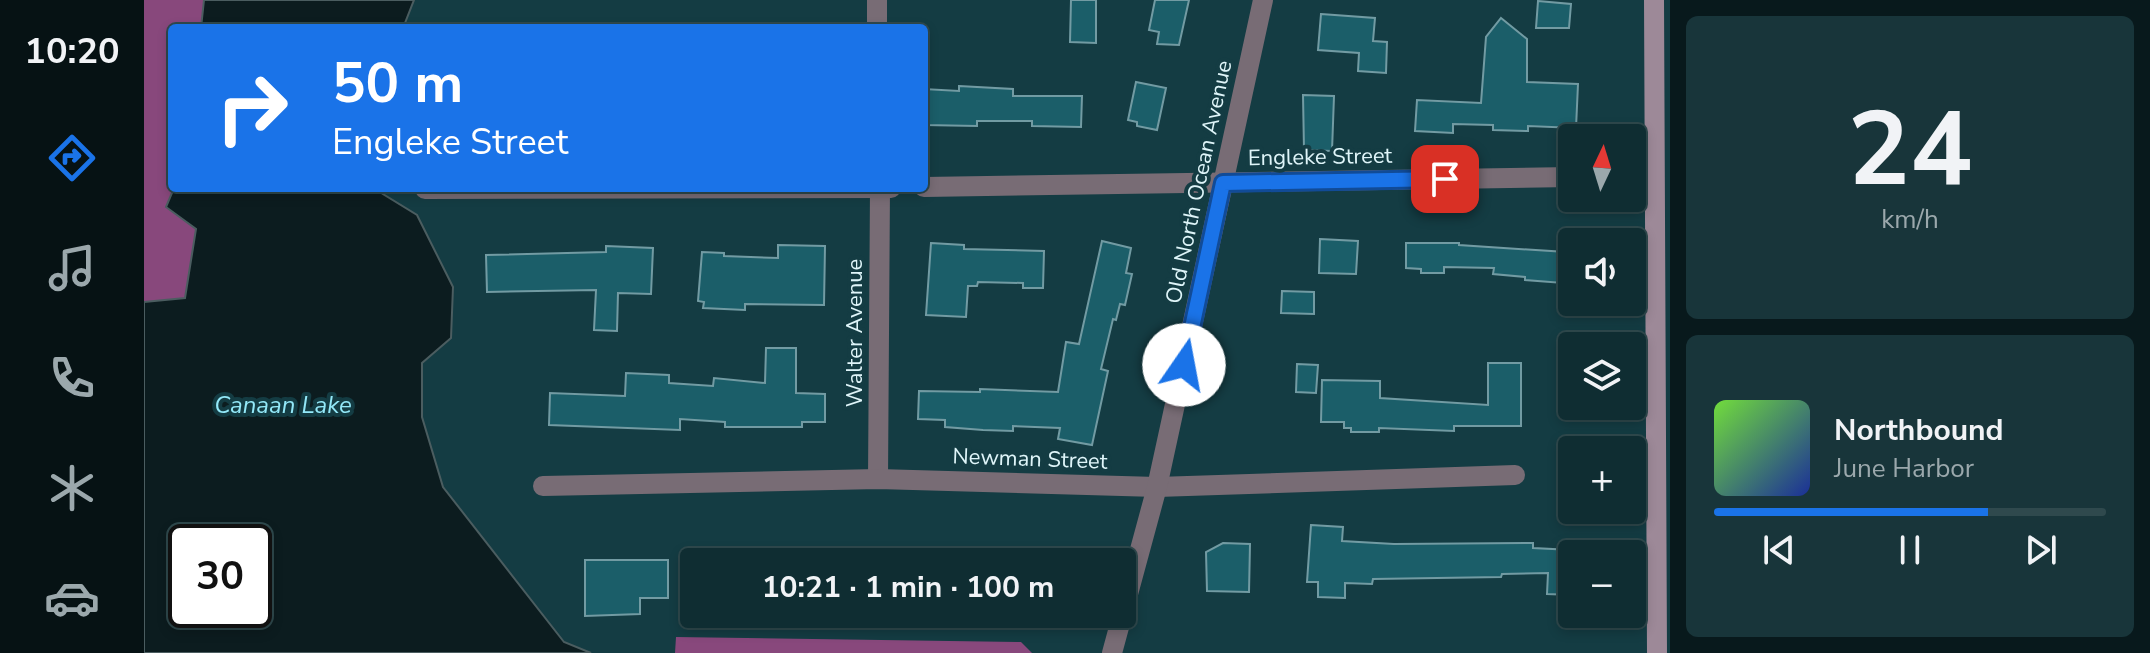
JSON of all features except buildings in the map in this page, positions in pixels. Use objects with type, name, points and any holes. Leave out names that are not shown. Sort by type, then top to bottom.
[{"type":"main road","points":[[1654,0],[1657,653]]},
{"type":"street","points":[[877,0],[877,24]]},
{"type":"street","name":"Old North Ocean Avenue","points":[[1112,653],[1157,487],[1263,0]]},
{"type":"street","name":"Engleke Street","points":[[928,187],[1558,177]]},
{"type":"street","name":"Walter Avenue","points":[[878,479],[880,192]]},
{"type":"street","name":"Newman Street","points":[[543,486],[878,479],[1157,487],[1515,475]]},
{"type":"shaded area","points":[[144,0],[204,0],[201,24],[168,24],[168,192],[172,192],[167,206],[196,228],[185,298],[144,302]]},
{"type":"shaded area","points":[[676,637],[1021,642],[1032,653],[675,653]]},
{"type":"water","points":[[204,0],[414,0],[405,24],[201,24]]},
{"type":"water","name":"Canaan Lake","points":[[172,192],[380,192],[417,215],[453,287],[451,338],[422,363],[422,417],[443,487],[564,642],[591,653],[144,653],[144,302],[185,298],[196,229],[166,207]]},
{"type":"route","points":[[1184,365],[1223,183],[1445,179]]}]
